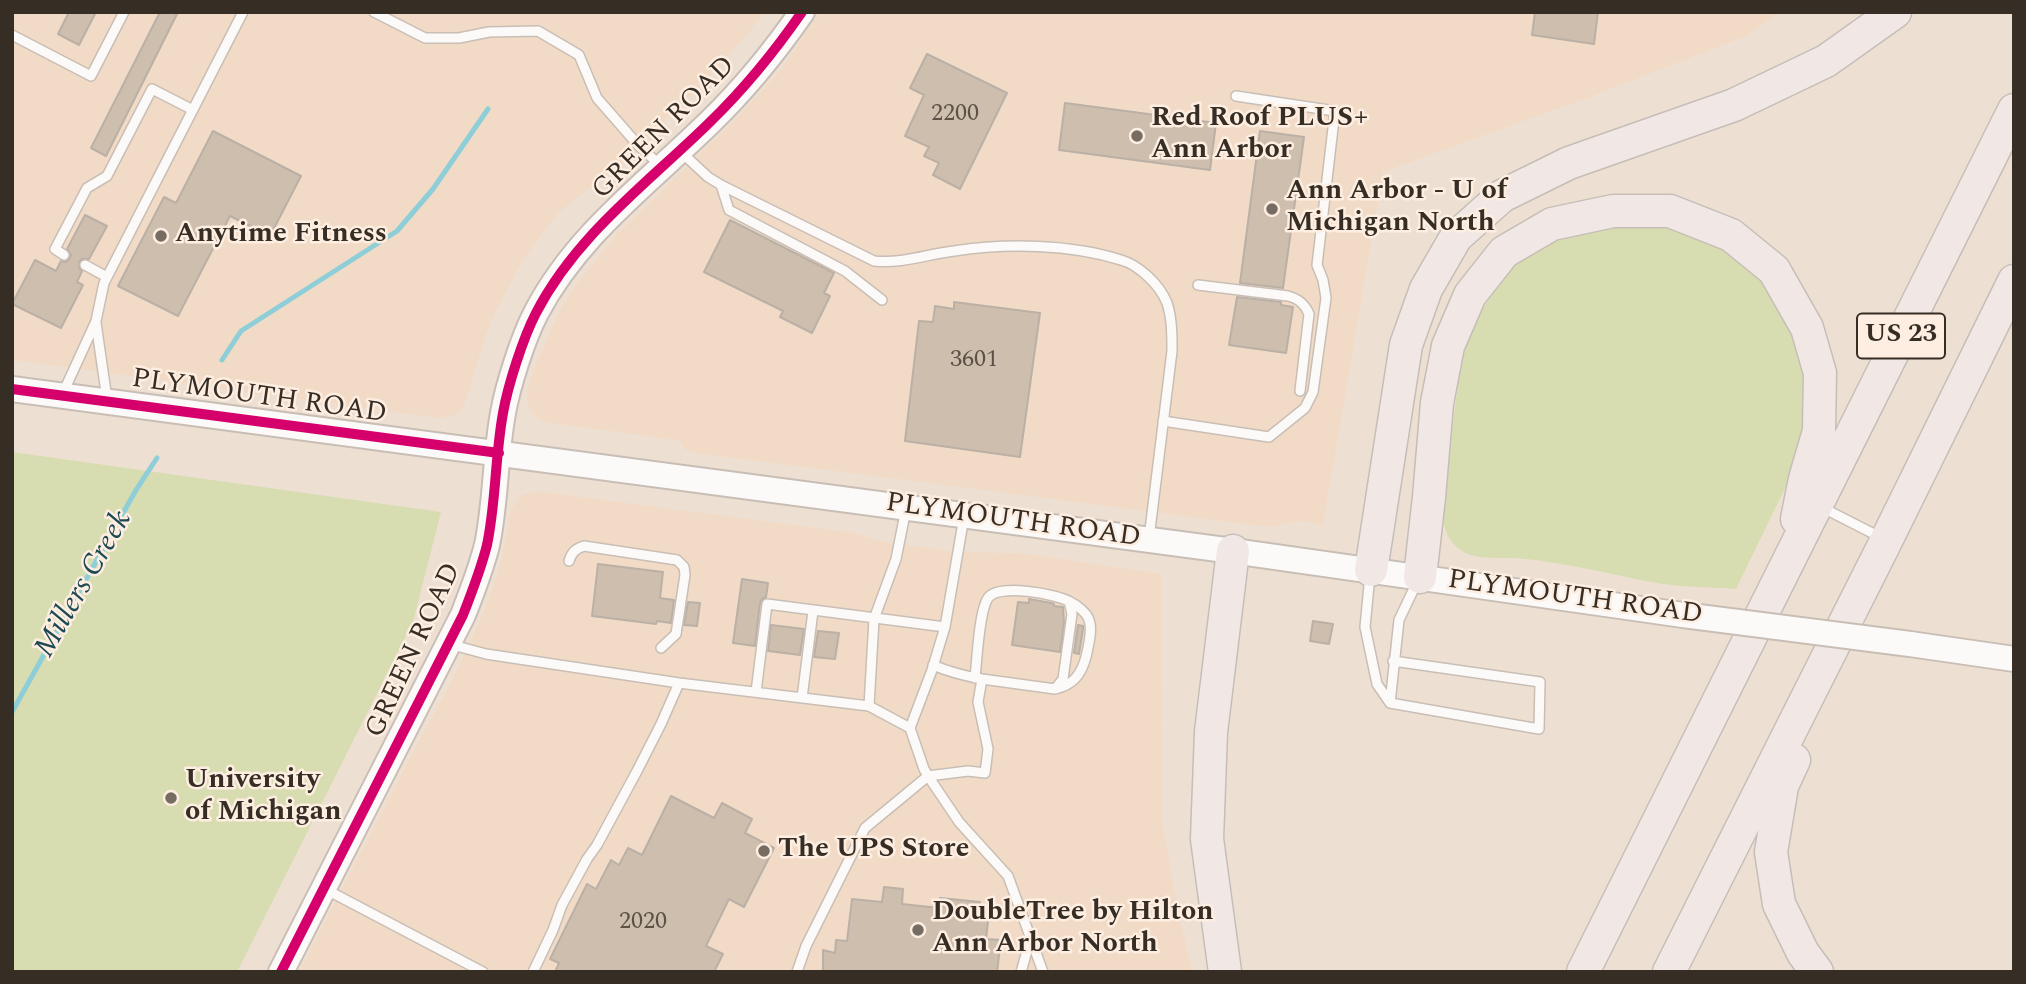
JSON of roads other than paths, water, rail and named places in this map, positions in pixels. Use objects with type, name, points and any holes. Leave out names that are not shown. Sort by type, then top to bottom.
[{"type":"highway","points":[[1371,570],[1406,345],[1426,289],[1456,237],[1502,196],[1569,163],[1734,105],[1826,61],[1895,12]]},
{"type":"highway","name":"US 23","points":[[1583,972],[2014,110]]},
{"type":"highway","points":[[1420,577],[1437,403],[1448,346],[1470,295],[1504,251],[1552,224],[1613,211],[1670,211],[1731,235],[1774,270],[1807,328],[1820,373],[1819,431],[1805,479],[1788,561]]},
{"type":"highway","name":"US 23","points":[[1670,972],[2014,281]]},
{"type":"highway","points":[[1817,972],[1803,953],[1779,904],[1771,852],[1782,786],[1821,703],[1885,544]]},
{"type":"highway","points":[[1225,972],[1207,839],[1211,732],[1233,551]]},
{"type":"main road","name":"GREEN ROAD","points":[[281,972],[449,644],[476,582],[495,497],[503,414],[534,317],[552,284],[588,238],[612,212],[710,122],[776,49],[802,12]]},
{"type":"main road","name":"PLYMOUTH ROAD","points":[[12,388],[1233,551],[2014,659]]},
{"type":"lane","points":[[12,35],[91,76],[124,12]]},
{"type":"lane","points":[[62,395],[96,321],[104,283],[243,12]]},
{"type":"lane","points":[[374,12],[425,38],[459,38],[489,32],[538,31],[579,55],[597,98],[638,145],[662,167]]},
{"type":"lane","points":[[64,255],[55,249],[87,188],[107,176],[152,89],[193,110]]},
{"type":"lane","points":[[1163,421],[1269,437],[1305,408],[1313,392],[1326,298],[1317,265],[1335,111],[1236,96]]},
{"type":"lane","points":[[680,150],[708,177],[874,261],[902,261],[954,251],[1016,245],[1067,249],[1121,260],[1132,265],[1153,283],[1166,301],[1172,327],[1172,351],[1149,540]]},
{"type":"lane","points":[[722,185],[729,210],[845,271],[882,300]]},
{"type":"lane","points":[[85,265],[107,277]]},
{"type":"lane","points":[[1198,285],[1288,296],[1304,304],[1309,314],[1300,391]]},
{"type":"lane","points":[[96,321],[107,401]]},
{"type":"lane","points":[[1816,505],[1885,544]]},
{"type":"lane","points":[[869,706],[874,619],[896,559],[906,507]]},
{"type":"lane","points":[[964,515],[945,627],[910,728],[928,776],[960,822],[1008,876],[1043,972]]},
{"type":"lane","points":[[569,561],[572,553],[584,546],[677,560],[684,567],[685,575],[676,634],[661,648]]},
{"type":"lane","points":[[1371,570],[1365,627],[1377,684],[1390,703],[1539,729],[1540,682],[1394,661]]},
{"type":"lane","points":[[1390,703],[1399,620],[1420,577]]},
{"type":"lane","points":[[797,972],[806,946],[865,828],[928,776],[968,771],[985,773],[988,749],[978,702],[979,678],[983,617],[987,599],[1003,590],[1056,596],[1069,601],[1089,618],[1091,627],[1083,669],[1075,681],[1066,687],[1055,689],[979,678],[958,675],[933,665]]},
{"type":"lane","points":[[1055,689],[1063,679],[1072,614],[1069,601]]},
{"type":"lane","points":[[756,692],[767,604],[945,627]]},
{"type":"lane","points":[[802,698],[813,611]]},
{"type":"lane","points":[[449,644],[486,654],[679,683],[869,706],[910,728]]},
{"type":"lane","points":[[533,972],[562,905],[637,771],[679,683]]},
{"type":"lane","points":[[324,888],[483,972]]},
{"type":"lane","points":[[1021,972],[1031,937]]},
{"type":"waterway","name":"Millers Creek","points":[[222,360],[241,331],[397,231],[433,189],[488,109]]},
{"type":"waterway","name":"Millers Creek","points":[[12,712],[136,490],[157,458]]},
{"type":"place","name":"Red Roof PLUS+ Ann Arbor","points":[[1137,136]]},
{"type":"place","name":"Ann Arbor - U of Michigan North","points":[[1272,209]]},
{"type":"place","name":"Anytime Fitness","points":[[161,236]]},
{"type":"place","name":"University of Michigan","points":[[171,798]]},
{"type":"place","name":"The UPS Store","points":[[764,851]]},
{"type":"place","name":"DoubleTree by Hilton Ann Arbor North","points":[[918,930]]}]
